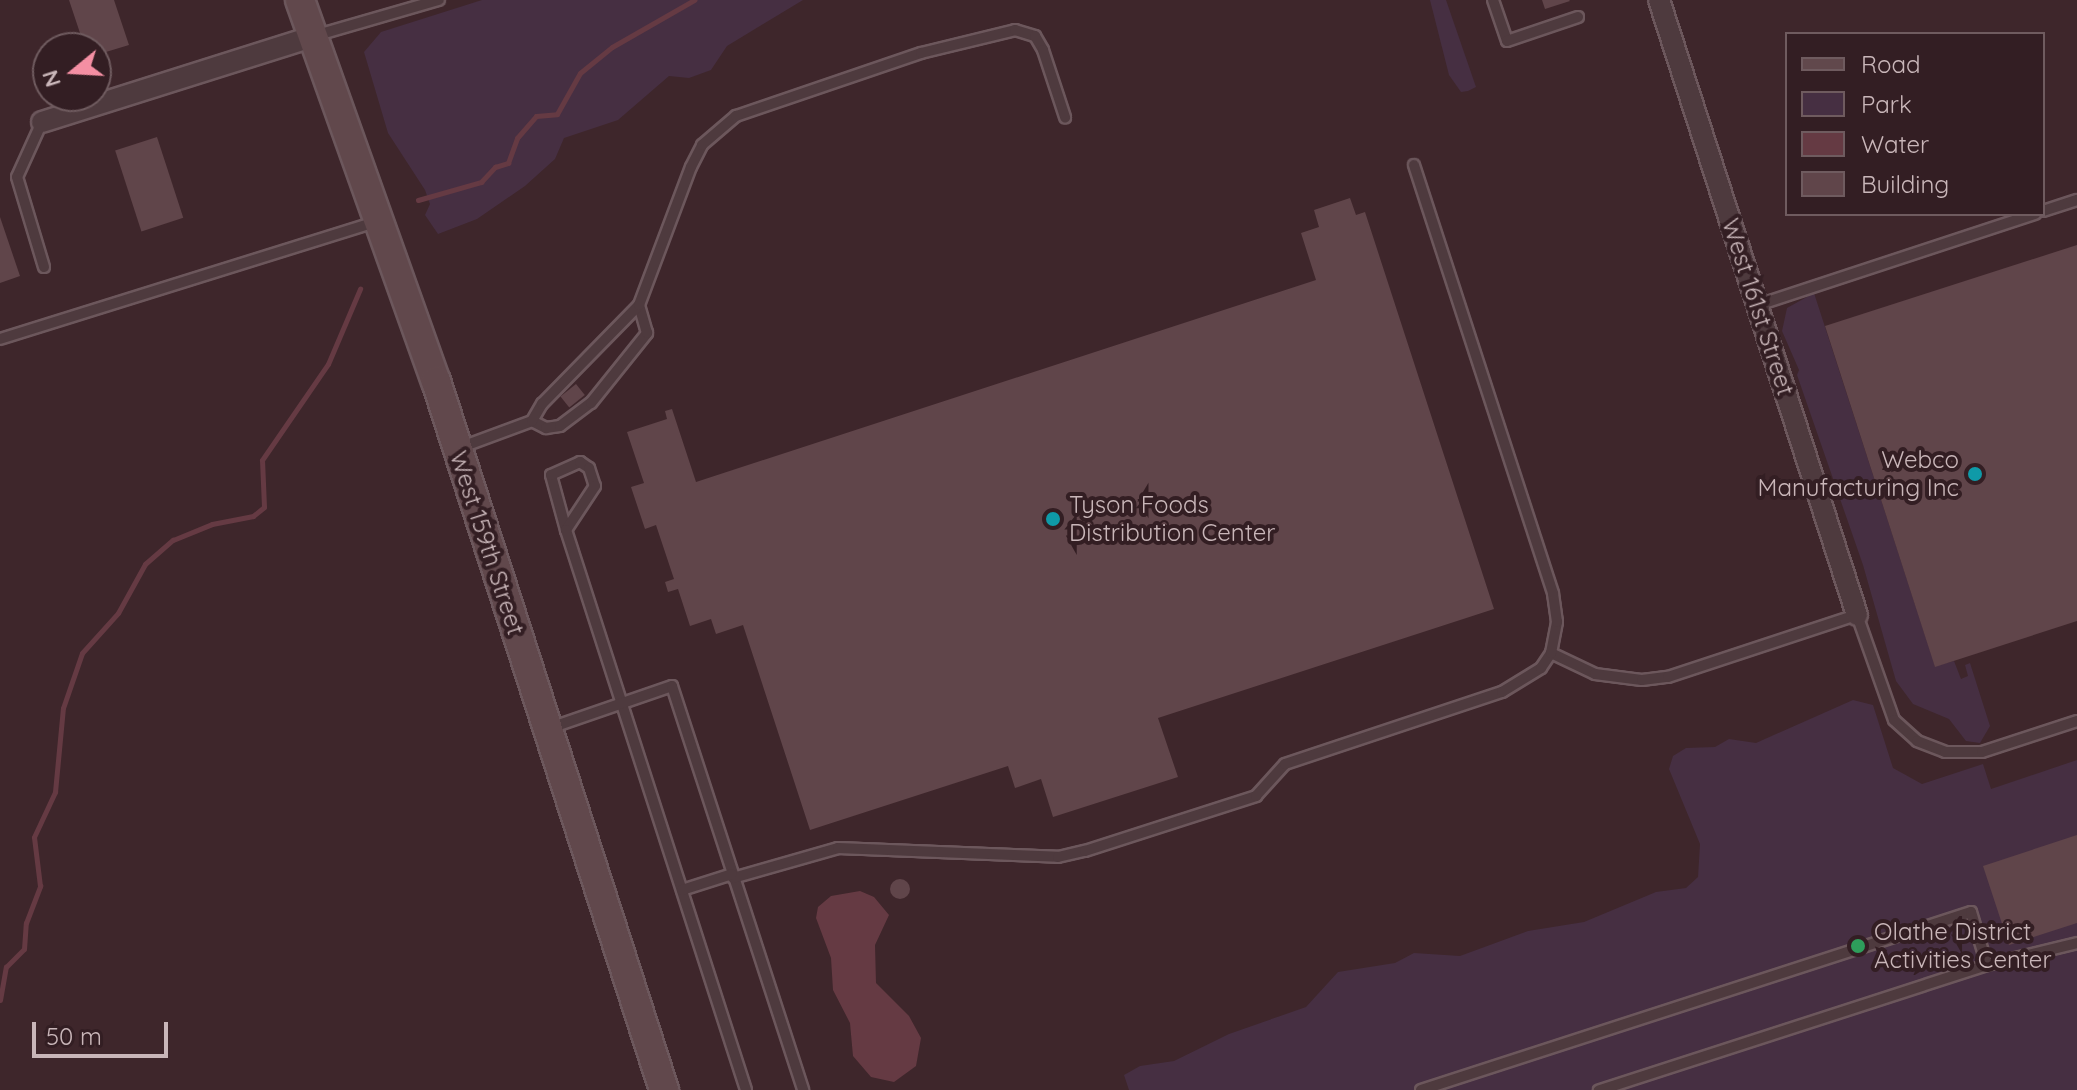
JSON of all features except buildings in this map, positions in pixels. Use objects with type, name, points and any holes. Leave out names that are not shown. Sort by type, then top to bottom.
[{"type":"street","name":"West 159th Street","points":[[300,0],[380,221],[457,448],[664,1090]]},
{"type":"street","name":"West 161st Street","points":[[1659,0],[1857,615]]},
{"type":"street","points":[[42,122],[312,37]]},
{"type":"lane","points":[[312,37],[439,0]]},
{"type":"lane","points":[[1493,0],[1507,41],[1578,17]]},
{"type":"lane","points":[[532,421],[542,404],[639,305],[702,145],[736,116],[921,53],[1015,30],[1035,36],[1043,50],[1065,117]]},
{"type":"lane","points":[[42,122],[17,177],[44,267]]},
{"type":"lane","points":[[682,890],[838,848],[1058,857],[1085,851],[1256,796],[1285,764],[1524,682],[1551,653],[1557,622],[1553,593],[1414,165]]},
{"type":"lane","points":[[2045,210],[2077,200]]},
{"type":"lane","points":[[1758,305],[2029,216]]},
{"type":"lane","points":[[0,339],[380,221]]},
{"type":"lane","points":[[457,448],[532,421],[560,426],[591,403],[647,333],[639,305]]},
{"type":"lane","points":[[566,530],[595,486],[589,468],[580,462],[551,475],[566,530],[746,1090]]},
{"type":"lane","points":[[1551,653],[1595,674],[1642,680],[1668,677],[1857,615],[1894,720],[1917,741],[1945,752],[1982,752],[2077,721]]},
{"type":"lane","points":[[547,729],[672,686],[803,1090]]},
{"type":"lane","points":[[1421,1090],[1971,912],[1987,965]]},
{"type":"lane","points":[[1599,1090],[1987,965],[2077,943]]},
{"type":"green space","points":[[482,0],[803,0],[727,46],[711,70],[689,78],[669,76],[618,120],[564,138],[555,159],[525,186],[477,219],[438,234],[425,215],[430,204],[425,190],[388,133],[364,52],[381,32]]},
{"type":"green space","points":[[1430,0],[1446,0],[1476,87],[1468,91],[1461,92],[1449,75]]},
{"type":"green space","points":[[1814,293],[1935,666],[1954,661],[1961,679],[1968,676],[1965,665],[1970,663],[1990,726],[1980,743],[1966,741],[1949,719],[1913,704],[1896,681],[1863,565],[1797,375],[1799,370],[1782,331],[1787,308]]},
{"type":"green space","name":"Olathe District Activities Center","points":[[1853,700],[1873,705],[1893,768],[1922,784],[1983,764],[1991,789],[2077,760],[2077,1090],[1129,1090],[1124,1075],[1140,1066],[1174,1061],[1229,1034],[1306,1007],[1338,972],[1395,963],[1414,953],[1460,956],[1528,931],[1584,922],[1656,892],[1686,888],[1698,877],[1700,844],[1669,769],[1673,756],[1686,748],[1715,747],[1729,739],[1756,743]]},
{"type":"water","points":[[860,891],[874,897],[889,915],[875,945],[876,983],[909,1016],[921,1038],[916,1066],[894,1082],[871,1077],[853,1056],[850,1023],[833,990],[831,958],[816,918],[818,907],[831,896]]},
{"type":"waterway","points":[[418,200],[481,182],[495,167],[508,163],[517,138],[536,116],[557,114],[580,73],[612,47],[694,0]]},
{"type":"waterway","points":[[0,1000],[6,967],[24,949],[26,923],[40,886],[34,837],[55,792],[63,708],[82,653],[118,613],[145,564],[173,540],[212,524],[253,516],[264,507],[262,460],[328,364],[360,289]]},
{"type":"place","name":"Webco Manufacturing Inc","points":[[1975,474]]},
{"type":"place","name":"Tyson Foods Distribution Center","points":[[1053,519]]},
{"type":"place","name":"Olathe District Activities Center","points":[[1858,946]]}]
